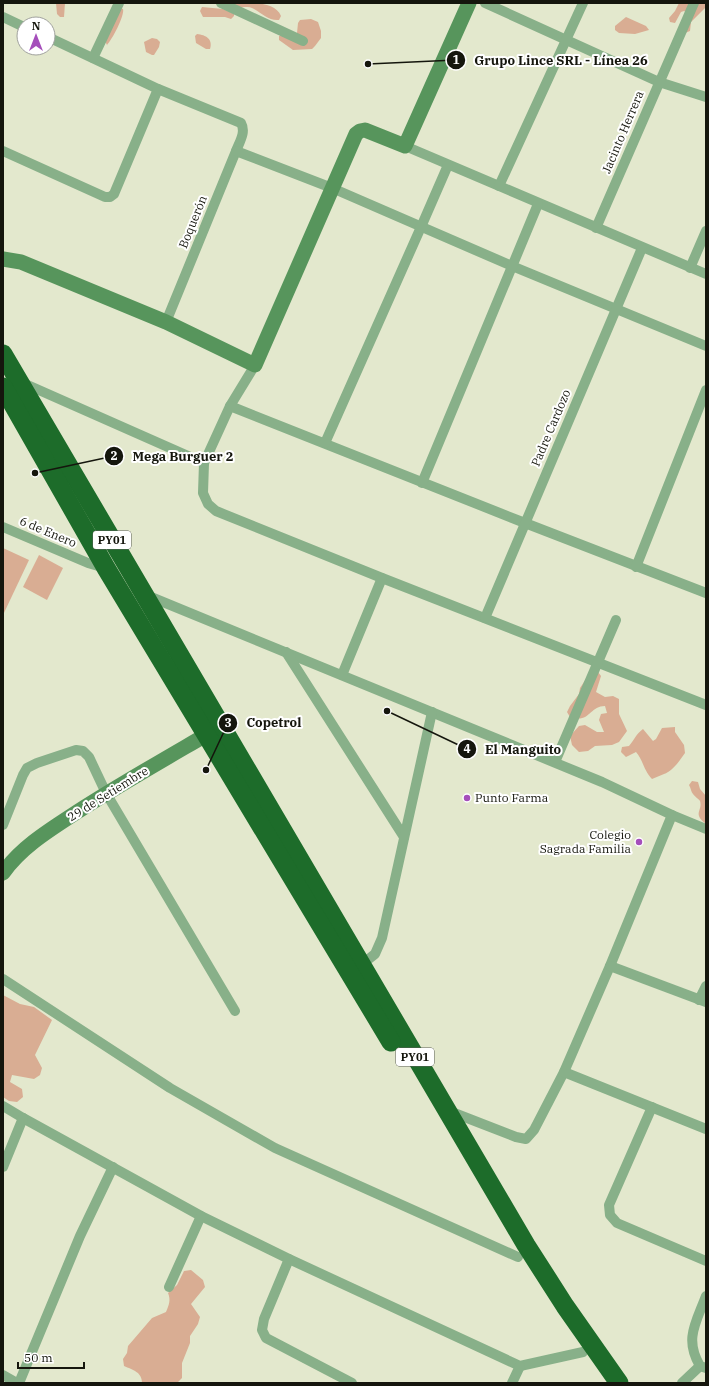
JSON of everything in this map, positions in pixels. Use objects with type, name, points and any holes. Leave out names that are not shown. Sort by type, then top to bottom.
[{"type":"highway","name":"PY01","points":[[3,354],[11,384],[106,568],[213,730],[361,965],[526,1245],[565,1306],[618,1383]]},
{"type":"highway","name":"PY01","points":[[11,384],[143,594],[213,730],[335,948],[518,1257],[605,1383]]},
{"type":"street","points":[[93,58],[119,3]]},
{"type":"street","points":[[221,3],[303,41]]},
{"type":"street","points":[[405,146],[469,3]]},
{"type":"street","points":[[485,3],[659,82],[706,97]]},
{"type":"street","points":[[499,186],[583,3]]},
{"type":"street","name":"Jacinto Herrera","points":[[596,228],[694,3]]},
{"type":"street","points":[[3,17],[16,23]]},
{"type":"street","points":[[3,151],[105,197],[110,197],[114,194],[158,89],[56,41]]},
{"type":"street","name":"Boquerón","points":[[158,89],[241,123],[244,132],[166,322]]},
{"type":"street","points":[[706,274],[538,204],[405,146],[365,130],[360,131],[356,134],[255,365],[230,406],[204,463],[204,493],[208,504],[216,511],[706,705]]},
{"type":"street","points":[[236,151],[332,188],[512,266],[706,346]]},
{"type":"street","points":[[324,443],[448,164]]},
{"type":"street","points":[[422,483],[538,204]]},
{"type":"street","points":[[690,268],[706,231]]},
{"type":"street","name":"Padre Cardozo","points":[[485,618],[642,248]]},
{"type":"street","points":[[3,259],[21,262],[166,322],[255,365]]},
{"type":"street","points":[[11,384],[204,463]]},
{"type":"street","points":[[636,567],[706,390]]},
{"type":"street","points":[[230,406],[422,483],[706,593]]},
{"type":"street","name":"6 de Enero","points":[[3,527],[88,563],[106,568]]},
{"type":"street","points":[[342,675],[382,578]]},
{"type":"street","points":[[143,594],[555,762],[672,815],[706,828]]},
{"type":"street","points":[[555,762],[616,620]]},
{"type":"street","points":[[286,652],[404,837]]},
{"type":"street","points":[[361,965],[375,954],[382,938],[432,712]]},
{"type":"street","name":"29 de Setiembre","points":[[5,866],[44,833],[106,793],[213,730]]},
{"type":"street","points":[[3,825],[27,768],[36,763],[76,750],[83,751],[89,757],[106,793],[235,1011]]},
{"type":"street","points":[[446,1110],[516,1137],[526,1139],[534,1130],[564,1072],[610,966],[672,815]]},
{"type":"street","points":[[610,966],[703,1001],[706,986]]},
{"type":"street","points":[[3,979],[170,1088],[275,1148],[518,1257]]},
{"type":"street","points":[[564,1072],[706,1129]]},
{"type":"street","points":[[3,1106],[22,1118],[201,1216],[289,1259],[520,1366],[583,1352]]},
{"type":"street","points":[[652,1107],[609,1205],[610,1215],[617,1223],[706,1261]]},
{"type":"street","points":[[3,1167],[22,1118]]},
{"type":"street","points":[[3,1375],[18,1383],[80,1236],[113,1167]]},
{"type":"street","points":[[169,1287],[201,1216]]},
{"type":"street","points":[[289,1259],[264,1319],[262,1330],[266,1338],[352,1383]]},
{"type":"street","points":[[682,1383],[703,1367],[694,1356],[692,1344],[693,1330],[706,1296]]},
{"type":"street","points":[[512,1383],[520,1366]]},
{"type":"shaded area","points":[[56,3],[65,3],[64,17],[60,17],[57,14]]},
{"type":"shaded area","points":[[230,3],[266,5],[278,11],[281,16],[279,20],[275,20],[252,8],[239,7]]},
{"type":"shaded area","points":[[679,3],[706,3],[706,7],[691,22],[690,31],[685,33],[686,12],[681,12],[675,23],[670,22],[669,18]]},
{"type":"shaded area","points":[[202,7],[223,9],[234,14],[234,16],[231,19],[225,17],[203,17],[200,11]]},
{"type":"shaded area","points":[[120,8],[123,9],[118,27],[107,45],[105,41]]},
{"type":"shaded area","points":[[626,17],[646,26],[649,30],[635,34],[619,33],[615,30],[615,26]]},
{"type":"shaded area","points":[[311,19],[318,22],[321,31],[321,38],[312,49],[293,50],[279,40],[279,36],[297,33],[298,23],[300,20]]},
{"type":"shaded area","points":[[197,34],[203,35],[210,40],[210,49],[206,49],[196,43],[195,36]]},
{"type":"shaded area","points":[[152,38],[157,39],[160,42],[154,55],[146,52],[144,42]]},
{"type":"shaded area","points":[[3,548],[29,560],[3,615]]},
{"type":"shaded area","points":[[39,555],[63,568],[47,600],[23,587]]},
{"type":"shaded area","points":[[598,672],[601,676],[596,692],[605,697],[613,696],[619,699],[619,714],[627,731],[619,742],[612,745],[595,746],[588,751],[579,752],[572,745],[570,736],[579,726],[585,725],[597,732],[604,732],[599,720],[601,714],[607,713],[605,706],[596,709],[586,717],[577,719],[570,717],[567,712],[579,694],[580,688],[588,676]]},
{"type":"shaded area","points":[[675,727],[675,732],[684,745],[685,753],[676,765],[667,773],[652,779],[647,773],[636,752],[626,757],[621,752],[622,747],[629,746],[643,729],[653,741],[656,739],[662,728]]},
{"type":"shaded area","points":[[692,781],[698,782],[700,789],[706,796],[706,824],[699,815],[701,804],[700,801],[692,793],[689,785]]},
{"type":"shaded area","points":[[3,995],[20,1004],[34,1007],[52,1020],[35,1055],[42,1068],[40,1075],[34,1079],[12,1075],[10,1082],[22,1089],[23,1097],[17,1102],[9,1101],[3,1097]]},
{"type":"shaded area","points":[[191,1270],[203,1280],[205,1287],[191,1304],[200,1317],[198,1324],[190,1336],[190,1343],[182,1363],[182,1378],[177,1383],[142,1383],[142,1379],[139,1374],[124,1366],[123,1359],[127,1353],[128,1346],[152,1318],[166,1312],[169,1302],[168,1293],[177,1285],[184,1271]]},
{"type":"place","name":"Grupo Lince SRL - Línea 26","points":[[368,64]]},
{"type":"place","name":"Mega Burguer 2","points":[[35,473]]},
{"type":"place","name":"El Manguito","points":[[387,711]]},
{"type":"place","name":"Copetrol","points":[[206,770]]},
{"type":"place","name":"Punto Farma","points":[[467,798]]},
{"type":"place","name":"Colegio Sagrada Familia","points":[[639,842]]}]
